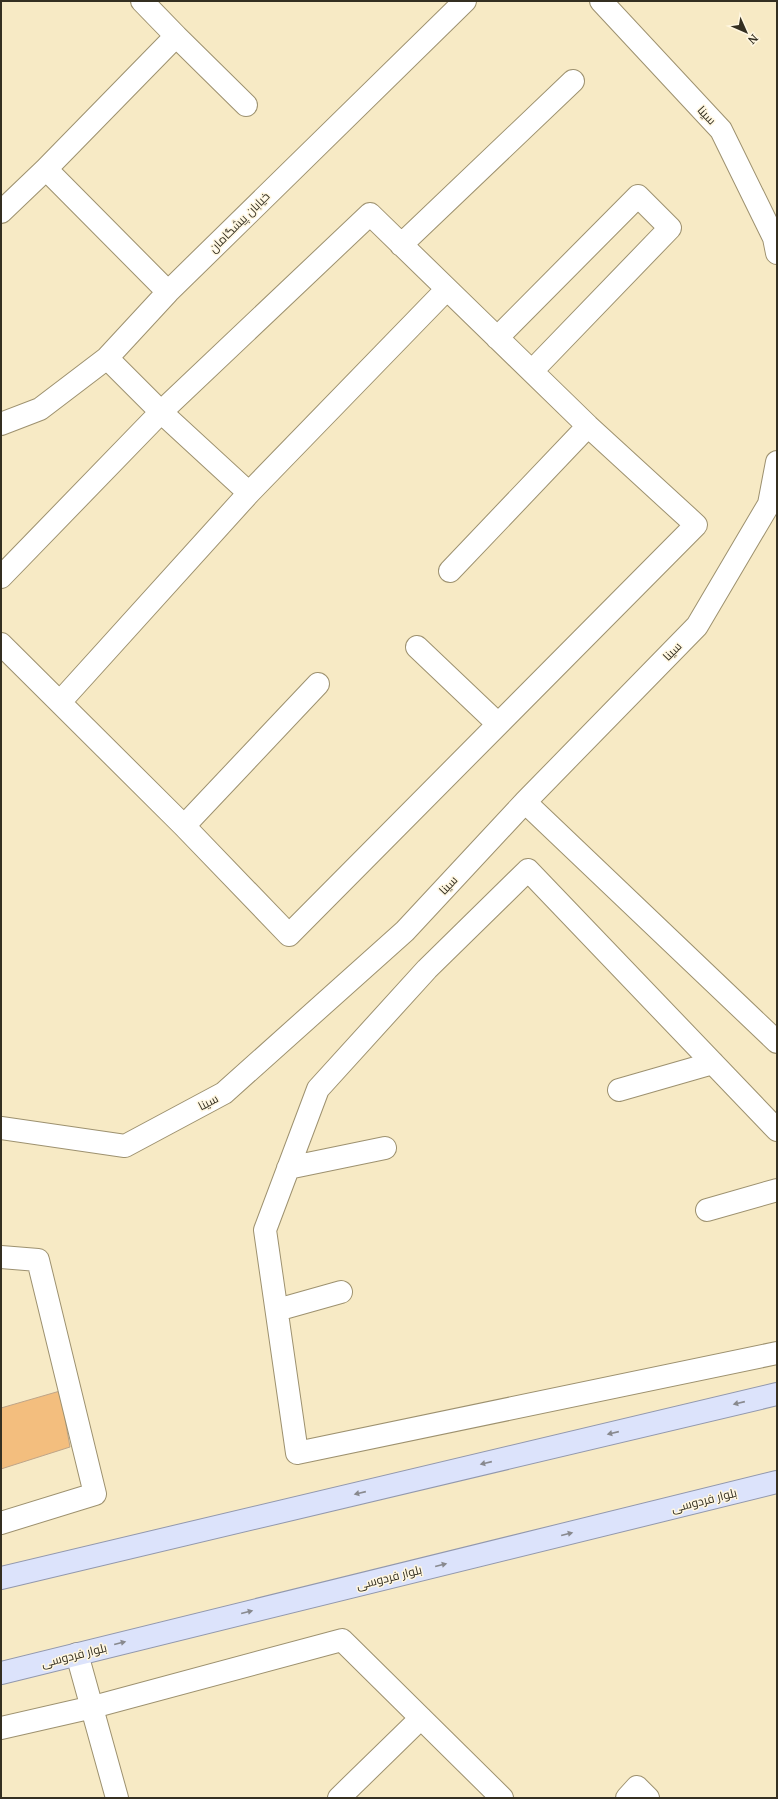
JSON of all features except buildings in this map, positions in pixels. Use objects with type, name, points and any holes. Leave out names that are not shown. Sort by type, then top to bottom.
[{"type":"main road","points":[[1,1578],[777,1394]]},
{"type":"main road","name":"بلوار فردوسی","points":[[1,1673],[777,1482]]},
{"type":"street","points":[[142,1],[246,105]]},
{"type":"street","name":"خیابان پیشگامان","points":[[1,424],[40,410],[107,358],[168,292],[465,1]]},
{"type":"street","name":"سینا","points":[[601,1],[721,130],[774,238],[777,253]]},
{"type":"street","points":[[1,212],[46,169],[176,36]]},
{"type":"street","points":[[401,245],[573,80]]},
{"type":"street","points":[[46,169],[168,292]]},
{"type":"street","points":[[497,338],[638,196],[670,228],[532,371]]},
{"type":"street","points":[[1,577],[161,412],[370,214],[588,426],[696,526],[289,935],[184,826],[1,644]]},
{"type":"street","points":[[60,702],[249,493],[447,289]]},
{"type":"street","points":[[107,358],[161,412],[249,493]]},
{"type":"street","points":[[450,570],[588,426]]},
{"type":"street","name":"سینا","points":[[1,1128],[125,1146],[224,1093],[405,931],[525,802],[697,626],[769,504],[777,462]]},
{"type":"street","points":[[417,647],[498,724]]},
{"type":"street","points":[[184,826],[318,684]]},
{"type":"street","points":[[525,802],[777,1042]]},
{"type":"street","points":[[777,1130],[528,870],[426,969],[318,1089],[265,1230],[297,1453],[777,1353]]},
{"type":"street","points":[[619,1090],[713,1063]]},
{"type":"street","points":[[288,1168],[385,1148]]},
{"type":"street","points":[[707,1210],[777,1190]]},
{"type":"street","points":[[1,1257],[38,1260],[95,1494],[1,1523]]},
{"type":"street","points":[[277,1310],[341,1292]]},
{"type":"street","points":[[1,1728],[93,1707],[342,1640],[502,1798]]},
{"type":"street","points":[[77,1654],[93,1707],[117,1798]]},
{"type":"street","points":[[339,1798],[421,1718]]},
{"type":"street","points":[[627,1798],[637,1787],[648,1798]]}]
